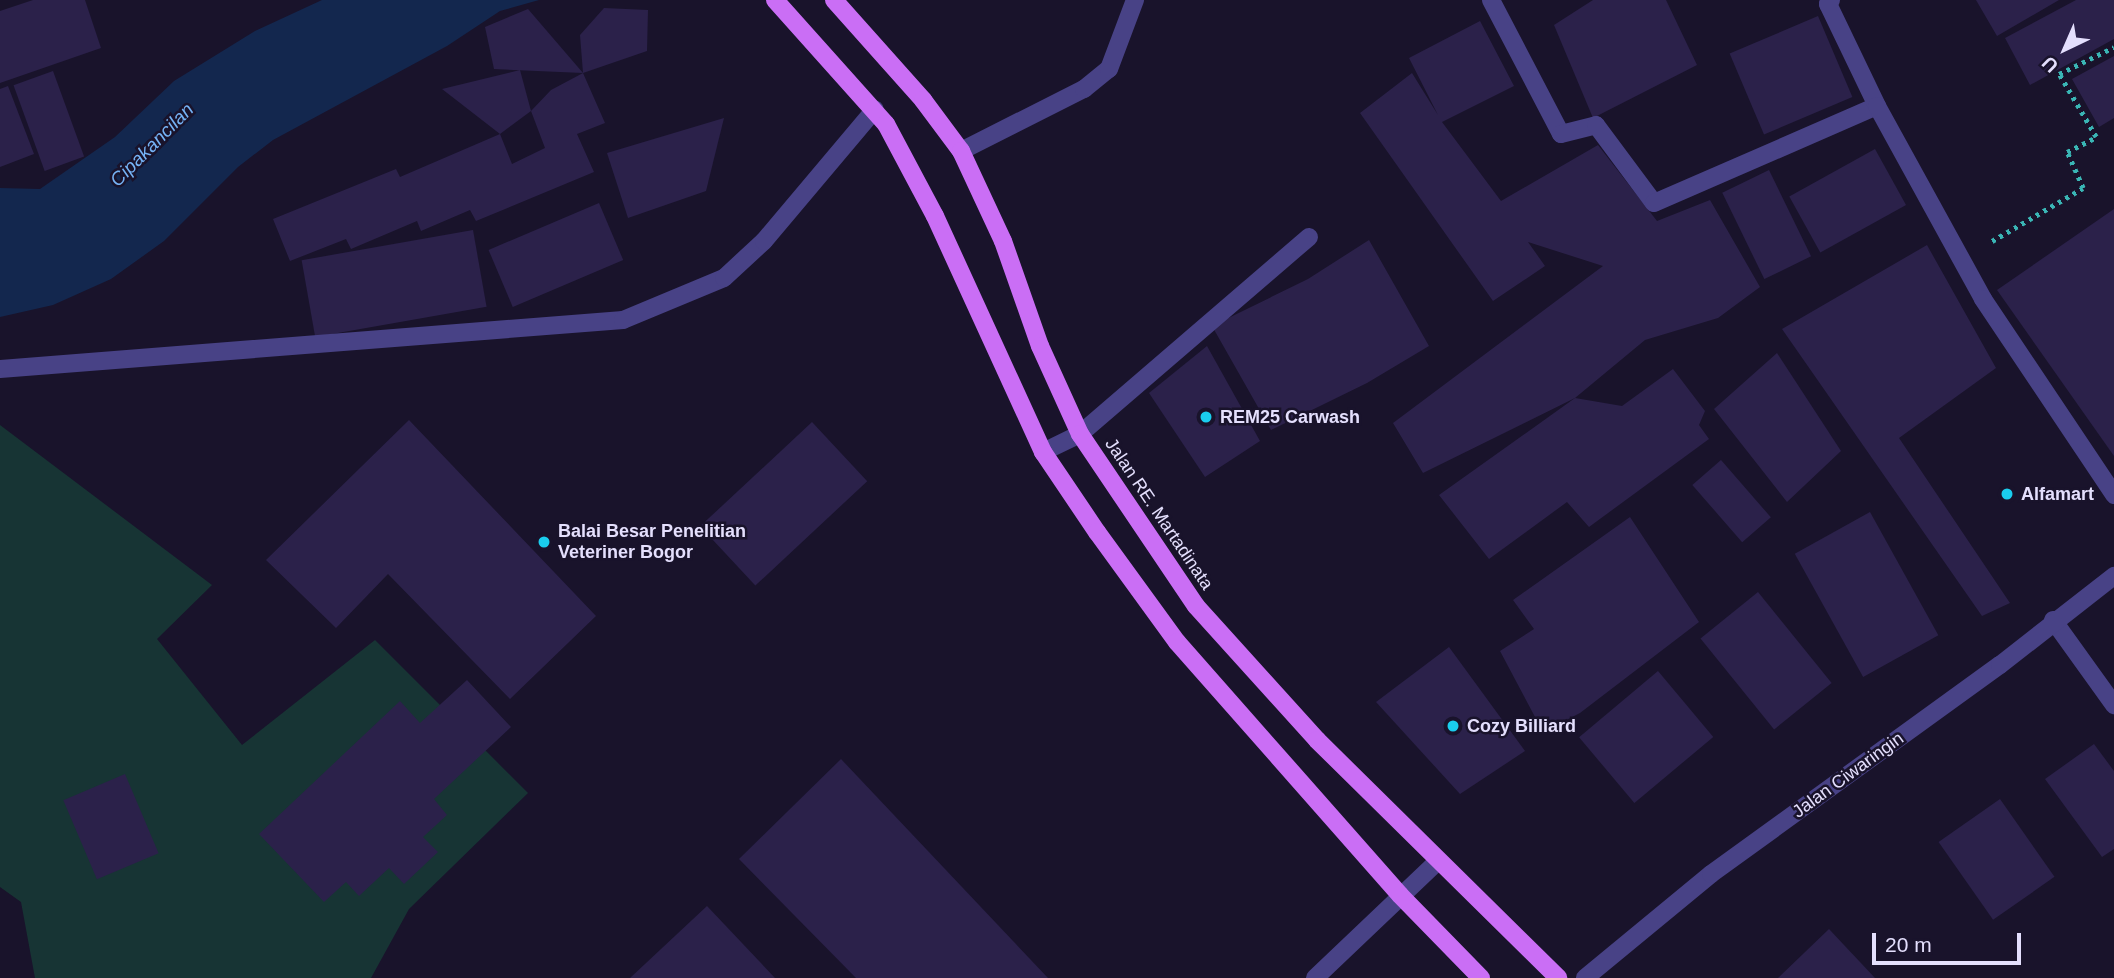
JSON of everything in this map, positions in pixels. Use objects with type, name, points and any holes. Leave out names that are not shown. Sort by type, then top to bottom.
[{"type":"main road","points":[[775,0],[875,109],[935,216],[1043,452],[1177,642],[1400,894],[1481,978]]},
{"type":"main road","name":"Jalan RE. Martadinata","points":[[834,0],[923,100],[961,151],[1003,241],[1040,346],[1080,434],[1196,606],[1437,862],[1558,978]]},
{"type":"street","points":[[961,151],[1084,89],[1108,69],[1135,0]]},
{"type":"street","points":[[1491,0],[1561,134],[1596,125],[1654,203],[1877,106]]},
{"type":"street","points":[[1831,0],[1828,4],[1877,106],[1964,258],[1983,299],[2114,495]]},
{"type":"street","points":[[0,369],[623,320],[723,278],[764,242],[875,109]]},
{"type":"street","points":[[1043,452],[1080,434],[1309,237]]},
{"type":"street","name":"Jalan Ciwaringin","points":[[1585,978],[1711,874],[2000,665],[2114,576]]},
{"type":"street","points":[[2053,621],[2114,705]]},
{"type":"street","points":[[1315,978],[1400,894],[1437,862]]},
{"type":"path","points":[[1964,258],[2083,188],[2067,152],[2096,136],[2059,74],[2114,47]]},
{"type":"green space","points":[[0,425],[212,585],[157,639],[242,745],[375,640],[528,793],[409,909],[371,978],[35,978],[21,902],[0,887]]},
{"type":"water","name":"Cipakancilan","points":[[322,0],[539,0],[500,11],[447,46],[273,140],[238,167],[164,241],[111,279],[53,305],[0,317],[0,188],[40,189],[115,137],[174,81],[255,31]]},
{"type":"building","points":[[33,0],[85,0],[101,48],[0,83],[0,11]]},
{"type":"building","points":[[1593,0],[1666,0],[1697,65],[1593,118],[1554,25]]},
{"type":"building","points":[[1976,0],[2059,0],[1997,36]]},
{"type":"building","points":[[2076,0],[2114,0],[2114,39],[2030,85],[2005,38]]},
{"type":"building","points":[[604,8],[648,10],[647,51],[583,73],[580,35]]},
{"type":"building","points":[[528,9],[583,73],[494,69],[485,27]]},
{"type":"building","points":[[1818,16],[1852,97],[1764,135],[1730,54]]},
{"type":"building","points":[[1480,21],[1514,86],[1442,122],[1501,201],[1598,145],[1657,221],[1710,200],[1760,287],[1718,318],[1645,340],[1575,398],[1423,473],[1393,423],[1603,266],[1528,242],[1545,266],[1493,301],[1360,113],[1412,73],[1438,115],[1409,58]]},
{"type":"building","points":[[2114,56],[2114,118],[2099,127],[2072,79]]},
{"type":"building","points":[[520,70],[531,111],[500,134],[442,89]]},
{"type":"building","points":[[53,71],[84,157],[45,171],[14,85]]},
{"type":"building","points":[[583,73],[605,123],[577,134],[594,172],[476,221],[470,210],[421,231],[417,221],[351,249],[346,239],[290,261],[273,219],[396,169],[400,177],[500,134],[512,164],[545,148],[531,111],[551,90]]},
{"type":"building","points":[[8,86],[34,154],[0,167],[0,89]]},
{"type":"building","points":[[724,118],[706,191],[628,218],[607,153]]},
{"type":"building","points":[[1875,149],[1906,205],[1820,252],[1789,197]]},
{"type":"building","points":[[1769,170],[1811,256],[1764,279],[1722,193]]},
{"type":"building","points":[[599,203],[623,260],[513,307],[489,250]]},
{"type":"building","points":[[2114,209],[2114,456],[1997,290]]},
{"type":"building","points":[[473,230],[487,307],[315,337],[302,260]]},
{"type":"building","points":[[1369,240],[1429,346],[1367,383],[1271,430],[1212,326],[1308,279]]},
{"type":"building","points":[[1927,245],[1996,368],[1899,438],[2010,603],[1982,616],[1782,329]]},
{"type":"building","name":"REM25 Carwash","points":[[1207,346],[1260,441],[1205,477],[1149,393]]},
{"type":"building","points":[[1777,353],[1841,451],[1787,502],[1714,409]]},
{"type":"building","points":[[1673,369],[1705,411],[1699,425],[1709,439],[1589,527],[1567,502],[1489,559],[1439,495],[1575,398],[1622,406]]},
{"type":"building","points":[[409,420],[596,616],[510,699],[388,574],[336,628],[266,560]]},
{"type":"building","points":[[812,422],[867,481],[755,586],[700,526]]},
{"type":"building","points":[[1721,460],[1771,517],[1742,542],[1692,485]]},
{"type":"building","points":[[1870,512],[1938,635],[1863,677],[1795,554]]},
{"type":"building","points":[[1630,517],[1699,622],[1580,713],[1543,732],[1500,651],[1534,629],[1513,600]]},
{"type":"building","points":[[1758,592],[1832,683],[1774,729],[1700,639]]},
{"type":"building","name":"Cozy Billiard","points":[[1449,647],[1525,751],[1460,794],[1376,702]]},
{"type":"building","points":[[1658,671],[1713,737],[1634,803],[1579,737]]},
{"type":"building","points":[[467,680],[511,727],[434,799],[447,815],[423,837],[438,852],[404,884],[389,868],[359,896],[346,882],[324,902],[259,834],[400,701],[420,723]]},
{"type":"building","points":[[2094,744],[2114,771],[2114,849],[2102,857],[2045,779]]},
{"type":"building","points":[[841,759],[1048,978],[856,978],[739,859]]},
{"type":"building","points":[[125,774],[159,853],[97,879],[63,800]]},
{"type":"building","points":[[2000,799],[2054,877],[1993,920],[1939,842]]},
{"type":"building","points":[[707,906],[775,978],[630,978]]},
{"type":"building","points":[[1829,929],[1875,978],[1778,978]]},
{"type":"place","name":"REM25 Carwash","points":[[1206,417]]},
{"type":"place","name":"Alfamart","points":[[2007,494]]},
{"type":"place","name":"Balai Besar Penelitian Veteriner Bogor","points":[[544,542]]},
{"type":"place","name":"Cozy Billiard","points":[[1453,726]]}]
